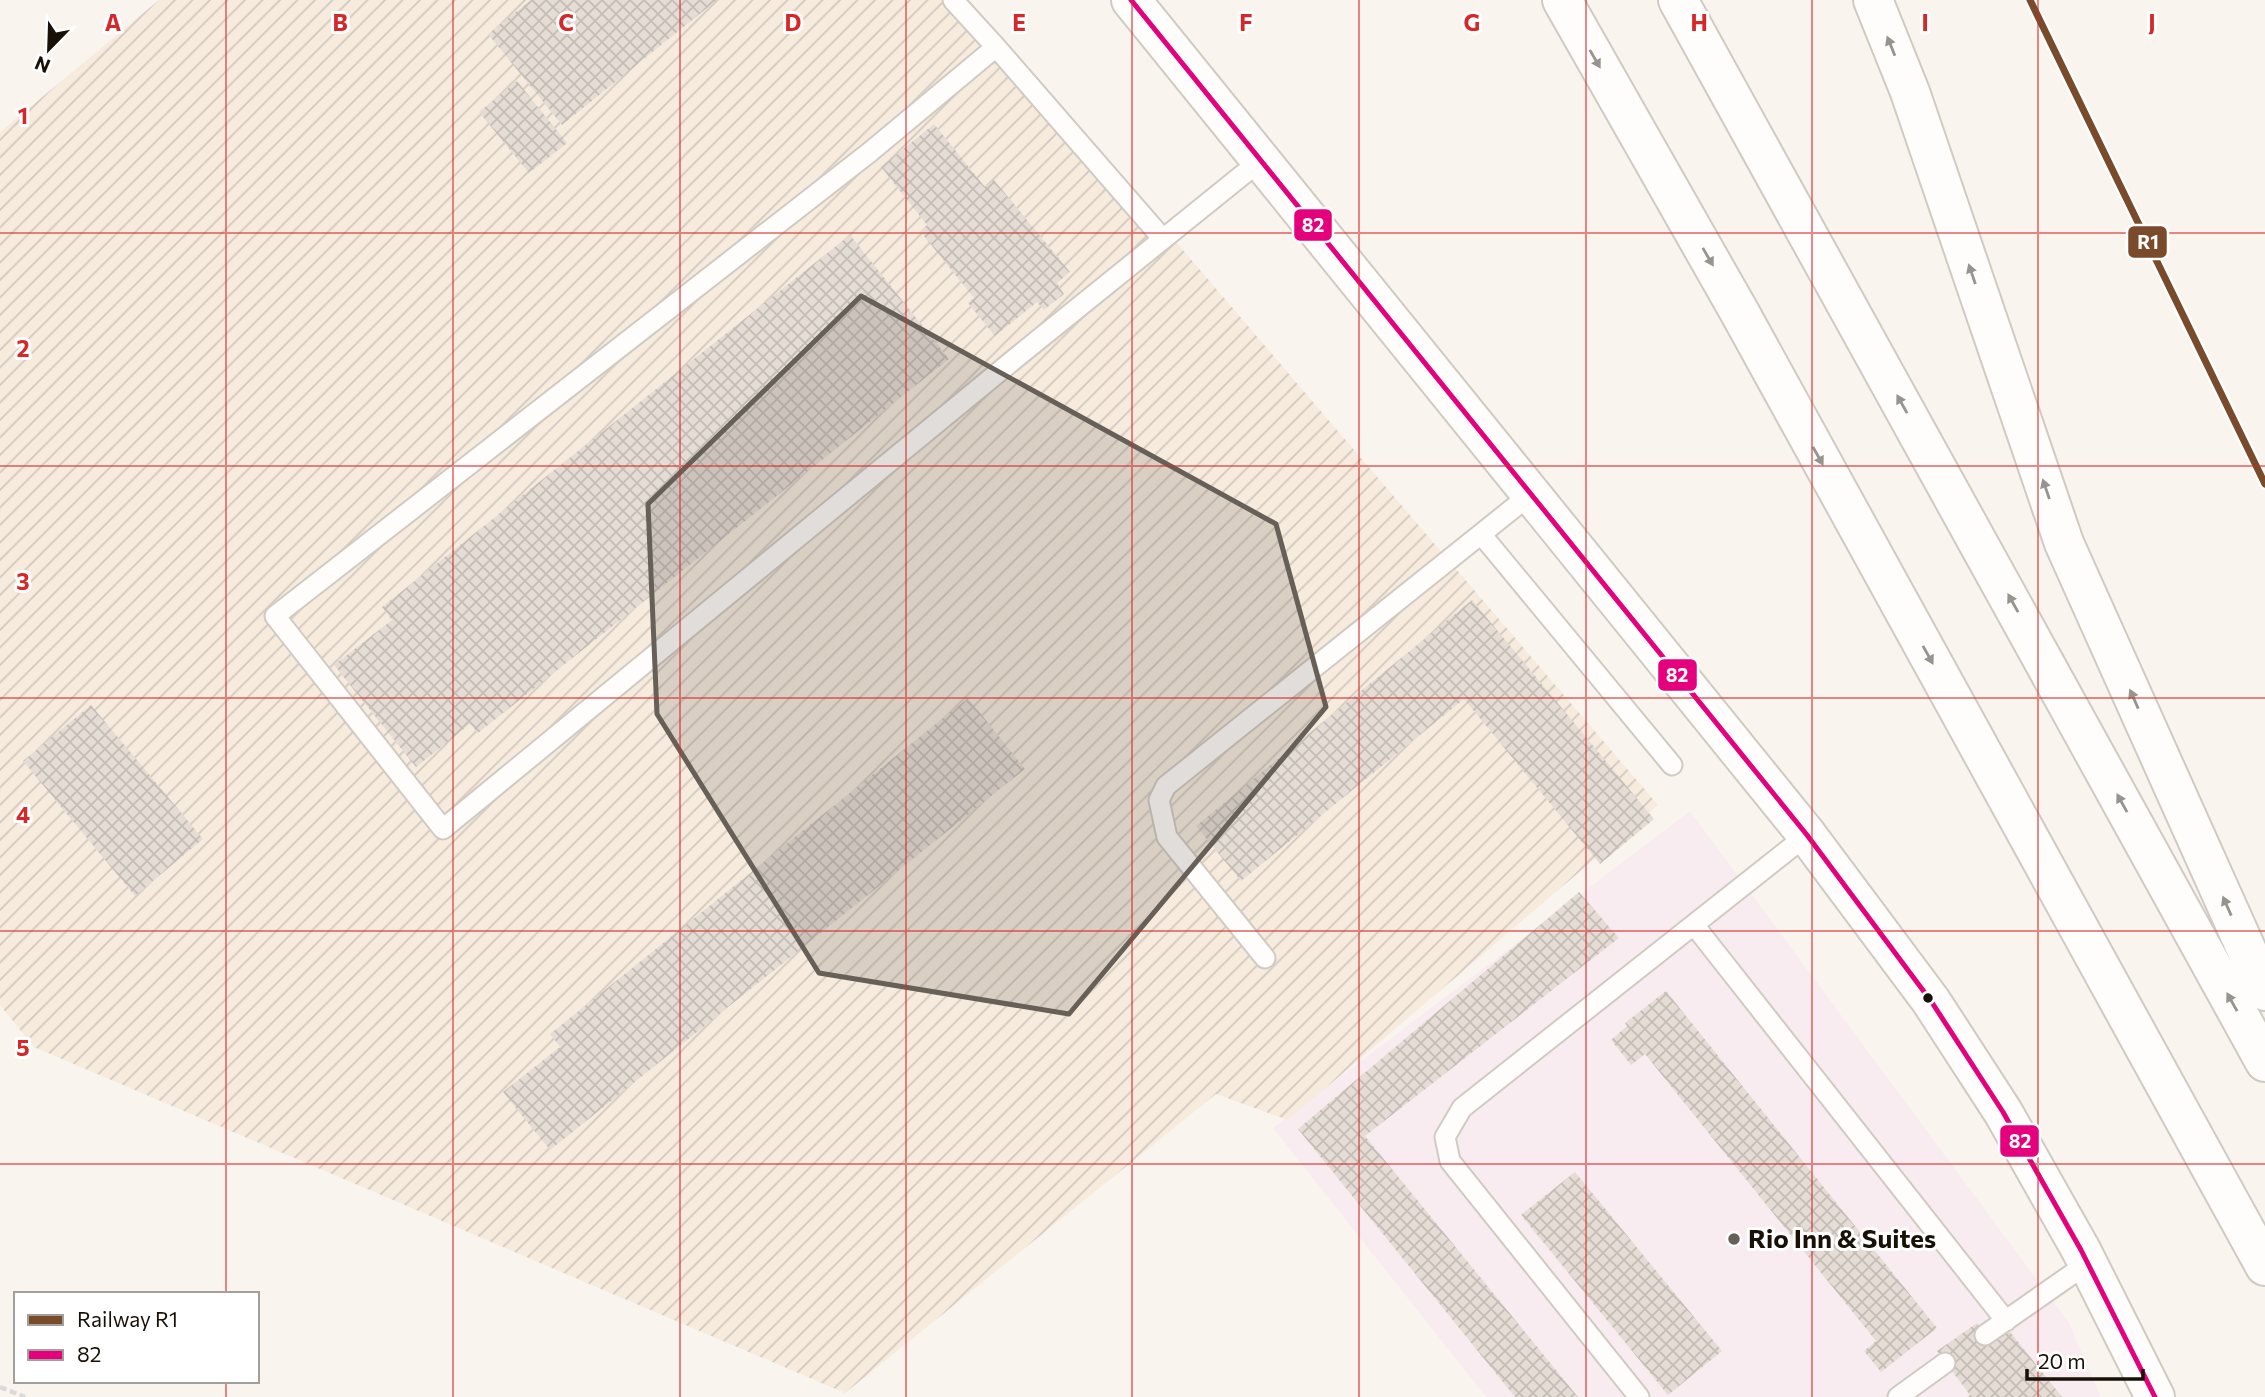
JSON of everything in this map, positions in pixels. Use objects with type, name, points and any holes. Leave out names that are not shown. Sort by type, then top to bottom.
[{"type":"main road","points":[[1131,0],[1807,835],[1931,1001],[2003,1112],[2088,1263],[2155,1397]]},
{"type":"main road","points":[[1562,0],[1740,313],[2256,1250],[2265,1297]]},
{"type":"main road","points":[[1678,0],[2265,1062]]},
{"type":"main road","points":[[1873,0],[1910,92],[2064,543],[2265,991]]},
{"type":"lane","points":[[953,0],[1163,239]]},
{"type":"lane","points":[[996,47],[870,152],[275,616],[443,829],[1261,160]]},
{"type":"lane","points":[[1265,958],[1167,836],[1160,800],[1166,786],[1531,494]]},
{"type":"lane","points":[[1481,534],[1672,765]]},
{"type":"lane","points":[[1639,1397],[1450,1161],[1445,1137],[1462,1108],[1807,835]]},
{"type":"lane","points":[[1694,925],[2006,1321]]},
{"type":"lane","points":[[1985,1335],[2088,1263]]},
{"type":"lane","points":[[1898,1397],[1945,1363]]},
{"type":"path","points":[[0,1387],[25,1397]]},
{"type":"highlighted area","points":[[861,296],[1276,524],[1326,707],[1069,1014],[819,973],[657,714],[648,504]]},
{"type":"shaded area","points":[[159,0],[969,0],[1658,805],[1288,1120],[1216,1094],[845,1393],[34,1047],[0,1005],[0,132]]},
{"type":"shaded area","points":[[1690,811],[2069,1323],[2101,1397],[1486,1397],[1273,1128]]},
{"type":"building","points":[[531,0],[717,0],[562,125],[488,34]]},
{"type":"building","points":[[517,81],[567,143],[529,173],[479,112]]},
{"type":"building","points":[[934,124],[985,187],[994,180],[1070,272],[1057,283],[1064,294],[1044,310],[1037,302],[995,336],[968,303],[974,298],[920,231],[927,225],[881,167]]},
{"type":"building","points":[[850,235],[949,359],[478,733],[470,724],[416,767],[334,665],[392,620],[382,607]]},
{"type":"building","points":[[1472,600],[1654,819],[1600,864],[1464,699],[1241,881],[1196,826]]},
{"type":"building","points":[[968,698],[1025,769],[550,1150],[503,1092],[560,1047],[550,1034]]},
{"type":"building","points":[[91,705],[203,839],[135,896],[23,761]]},
{"type":"building","points":[[1579,892],[1619,938],[1365,1136],[1578,1397],[1515,1397],[1298,1129]]},
{"type":"building","points":[[1666,991],[1937,1328],[1881,1372],[1864,1351],[1876,1341],[1645,1054],[1631,1065],[1611,1040],[1627,1026],[1625,1023]]},
{"type":"building","points":[[1575,1172],[1722,1351],[1668,1395],[1521,1215]]},
{"type":"building","points":[[1977,1323],[1989,1342],[2007,1328],[2062,1397],[1967,1397],[1970,1395],[1937,1351]]},
{"type":"rail line","name":"R1","points":[[2030,0],[2265,484]]},
{"type":"transit line","name":"82","points":[[1131,0],[1807,835],[1931,1001],[2003,1112],[2081,1250],[2155,1397]]},
{"type":"place","name":"Rio Inn & Suites","points":[[1734,1239]]}]
